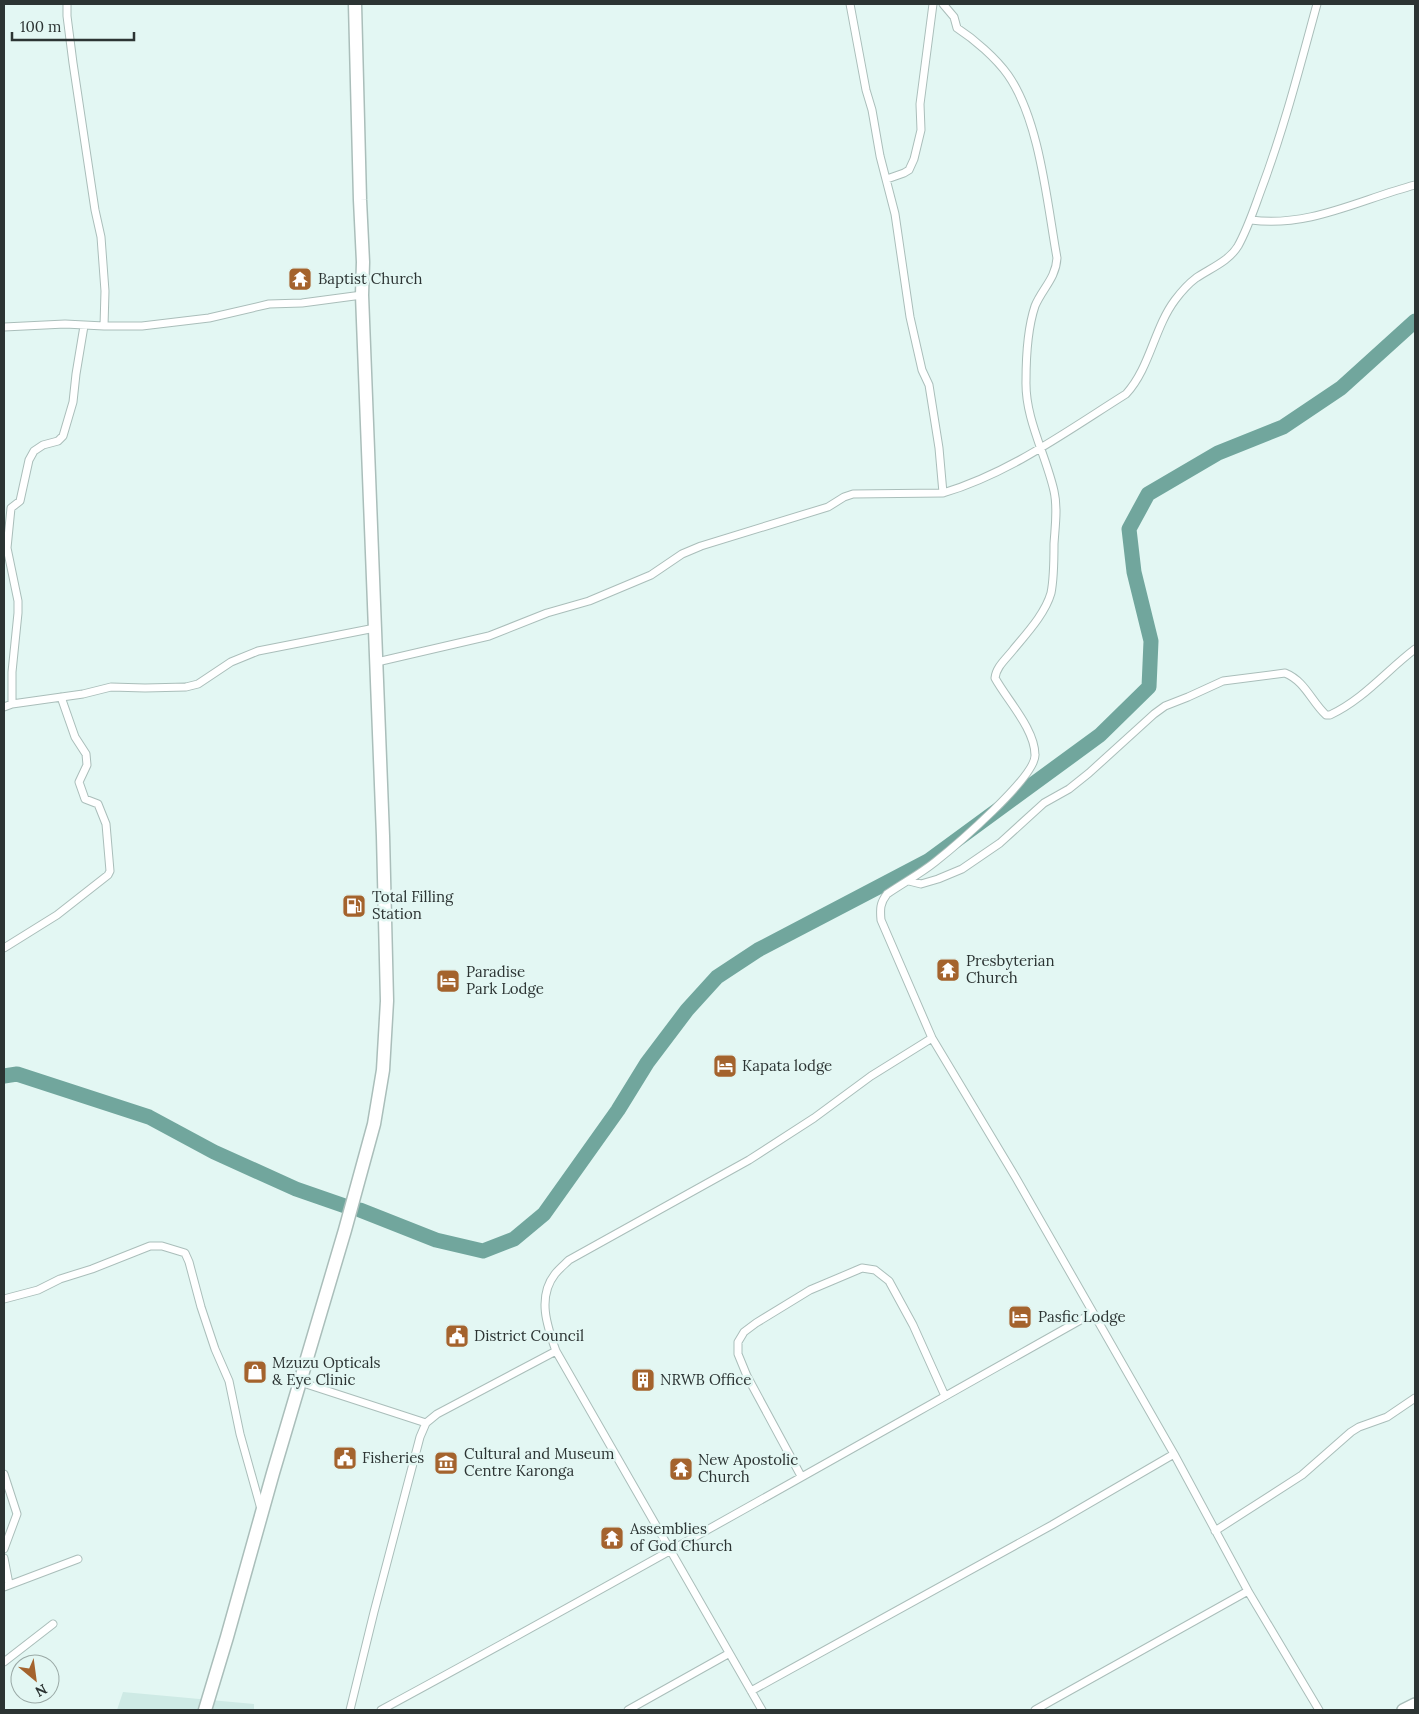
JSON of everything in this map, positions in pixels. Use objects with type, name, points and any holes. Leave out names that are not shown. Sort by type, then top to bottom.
[{"type":"highway","points":[[205,1710],[355,1195],[374,1124],[382,1070],[387,1001],[362,295],[363,262],[355,4]]},
{"type":"main road","points":[[1403,1710],[1415,1704]]},
{"type":"street","points":[[67,4],[67,16],[95,210],[101,237],[105,291],[104,326]]},
{"type":"street","points":[[850,4],[866,90],[872,110],[874,129],[895,214],[910,317],[922,370],[929,385],[939,448],[943,493]]},
{"type":"street","points":[[886,179],[909,170],[914,159],[921,130],[920,104],[932,4]]},
{"type":"street","points":[[943,4],[954,17],[957,28],[973,38],[1007,74],[1029,117],[1057,258],[1054,274],[1035,306],[1031,322],[1026,372],[1028,406],[1055,492],[1051,593],[1047,604],[1036,620],[995,671],[995,678],[1029,734],[1035,753],[1035,760],[1029,770],[998,806],[964,838],[909,881],[887,894],[882,901],[880,910],[882,920],[932,1038],[1016,1178],[1174,1454],[1248,1591],[1319,1710]]},
{"type":"street","points":[[376,662],[489,636],[547,613],[582,604],[651,575],[682,554],[701,546],[828,507],[844,497],[862,493],[943,493],[963,487],[990,476],[1042,448],[1126,394],[1134,385],[1174,301],[1186,287],[1221,263],[1237,248],[1251,220],[1275,153],[1317,4]]},
{"type":"street","points":[[1251,220],[1266,222],[1292,220],[1332,213],[1415,186]]},
{"type":"street","points":[[4,327],[64,324],[142,326],[209,318],[269,304],[302,303],[362,295]]},
{"type":"street","points":[[12,704],[12,672],[18,607],[7,548],[11,508],[20,501],[29,460],[34,451],[43,445],[58,441],[63,436],[73,402],[84,326]]},
{"type":"street","points":[[4,707],[111,687],[186,687],[198,684],[231,662],[258,651],[375,628]]},
{"type":"street","points":[[909,881],[921,884],[938,880],[962,869],[1000,844],[1034,812],[1088,773],[1165,706],[1223,681],[1285,673],[1293,676],[1300,682],[1318,708],[1326,715],[1330,715],[1369,690],[1401,659],[1415,649]]},
{"type":"street","points":[[4,948],[57,915],[103,879],[110,871],[106,824],[98,804],[85,799],[79,782],[87,765],[86,754],[75,737],[61,697]]},
{"type":"street","points":[[762,1710],[728,1654],[556,1350],[550,1335],[544,1300],[547,1287],[555,1274],[569,1260],[749,1160],[814,1118],[871,1076],[932,1038]]},
{"type":"street","points":[[4,1299],[38,1290],[60,1279],[92,1269],[150,1246],[162,1246],[185,1253],[192,1270],[201,1307],[230,1381],[240,1434],[262,1513]]},
{"type":"street","points":[[801,1476],[747,1376],[738,1354],[738,1342],[744,1332],[810,1290],[862,1268],[875,1270],[889,1281],[913,1325],[945,1396]]},
{"type":"street","points":[[381,1710],[670,1552],[801,1476],[1093,1313]]},
{"type":"street","points":[[350,1710],[420,1437],[426,1423],[436,1414],[556,1350]]},
{"type":"street","points":[[300,1382],[426,1423]]},
{"type":"street","points":[[1215,1531],[1302,1475],[1351,1432],[1387,1417],[1415,1398]]},
{"type":"street","points":[[751,1691],[1052,1525],[1174,1454]]},
{"type":"street","points":[[4,1474],[17,1514],[4,1549]]},
{"type":"street","points":[[4,1558],[6,1585],[78,1559]]},
{"type":"street","points":[[1035,1710],[1248,1591]]},
{"type":"street","points":[[4,1662],[53,1624]]},
{"type":"street","points":[[628,1710],[728,1654]]},
{"type":"shaded area","points":[[123,1692],[254,1704],[254,1710],[117,1710]]},
{"type":"waterway","points":[[360,1210],[436,1240],[483,1251],[514,1239],[544,1214],[618,1110],[647,1063],[687,1010],[717,977],[758,950],[928,861],[1100,735],[1149,687],[1151,641],[1134,572],[1129,529],[1148,494],[1218,453],[1283,427],[1341,388],[1415,321]]},
{"type":"waterway","points":[[4,1076],[17,1074],[149,1117],[214,1152],[296,1189],[345,1206]]},
{"type":"place","name":"Baptist Church","points":[[300,279]]},
{"type":"place","name":"Total Filling Station","points":[[354,906]]},
{"type":"place","name":"Presbyterian Church","points":[[948,970]]},
{"type":"place","name":"Paradise Park Lodge","points":[[448,981]]},
{"type":"place","name":"Kapata lodge","points":[[725,1066]]},
{"type":"place","name":"Pasfic Lodge","points":[[1020,1317]]},
{"type":"place","name":"District Council","points":[[457,1336]]},
{"type":"place","name":"Mzuzu Opticals & Eye Clinic","points":[[255,1372]]},
{"type":"place","name":"NRWB Office","points":[[643,1380]]},
{"type":"place","name":"Fisheries","points":[[345,1458]]},
{"type":"place","name":"Cultural and Museum Centre Karonga","points":[[446,1463]]},
{"type":"place","name":"New Apostolic Church","points":[[681,1469]]},
{"type":"place","name":"Assemblies of God Church","points":[[612,1538]]}]
